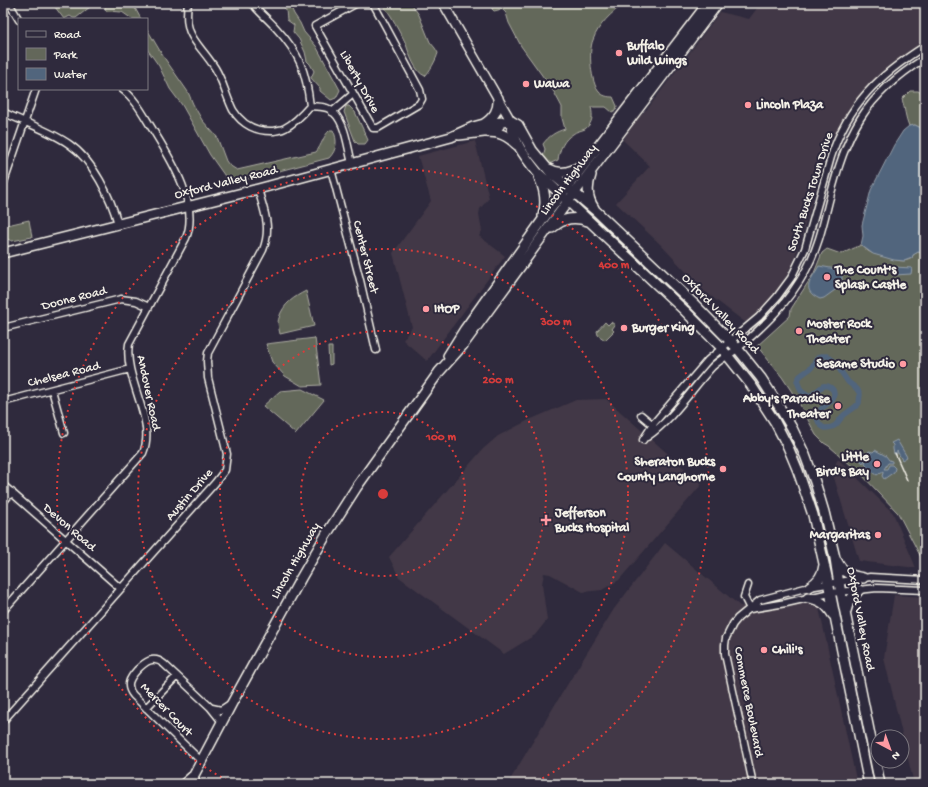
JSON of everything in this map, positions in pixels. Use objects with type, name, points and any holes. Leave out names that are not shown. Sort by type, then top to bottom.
[{"type":"main road","points":[[443,3],[511,121]]},
{"type":"main road","name":"Lincoln Highway","points":[[439,372],[463,345],[568,202],[718,3]]},
{"type":"main road","name":"Lincoln Highway","points":[[184,784],[194,779],[201,762],[232,703],[303,573],[339,513],[439,372],[457,341],[542,221],[705,4]]},
{"type":"main road","points":[[498,98],[496,113],[484,128],[503,134],[519,146]]},
{"type":"main road","name":"Oxford Valley Road","points":[[511,121],[519,146],[536,172],[685,311],[725,352],[759,397],[788,447],[809,501],[824,564],[868,784]]},
{"type":"main road","name":"Oxford Valley Road","points":[[3,253],[258,189],[454,136],[473,127],[484,128],[511,121],[518,125],[532,150],[544,165],[574,194],[596,211],[731,341],[761,378],[799,442],[820,497],[835,558],[880,784]]},
{"type":"main road","points":[[544,165],[553,172],[559,173],[571,171],[585,164]]},
{"type":"main road","points":[[593,170],[588,192],[592,205],[596,211]]},
{"type":"main road","points":[[536,172],[542,183],[545,197],[542,221]]},
{"type":"main road","points":[[545,234],[558,223],[568,219],[580,219],[589,222]]},
{"type":"main road","points":[[835,558],[839,566],[847,573],[854,577],[863,578]]},
{"type":"main road","points":[[808,587],[815,583],[820,577],[824,564]]},
{"type":"main road","points":[[846,614],[849,600],[859,590]]},
{"type":"main road","points":[[808,598],[822,602],[830,610],[836,620]]},
{"type":"street","points":[[9,3],[18,18]]},
{"type":"street","points":[[188,3],[187,16],[189,32],[214,67],[233,110],[242,121],[252,128],[268,131],[284,129],[297,120],[310,106],[303,66],[296,54],[275,27],[257,10],[252,3]]},
{"type":"street","name":"Liberty Drive","points":[[357,3],[315,26],[373,128],[378,128],[419,104],[422,99],[420,90],[373,3]]},
{"type":"street","name":"South Bucks Town Drive","points":[[725,352],[731,341],[771,305],[791,278],[802,257],[810,233],[835,145],[848,119],[861,100],[878,81],[898,64],[925,46]]},
{"type":"street","name":"South Bucks Town Drive","points":[[725,352],[737,348],[766,323],[793,292],[806,271],[818,242],[843,154],[858,121],[871,103],[885,88],[925,58]]},
{"type":"street","points":[[3,185],[36,90]]},
{"type":"street","name":"Andover Road","points":[[3,611],[143,453],[146,447],[147,434],[128,357],[129,344],[189,232],[191,221],[182,184],[172,162],[139,108],[123,90]]},
{"type":"street","points":[[332,112],[353,94]]},
{"type":"street","points":[[310,106],[328,108],[337,116],[342,124],[352,163]]},
{"type":"street","points":[[3,112],[59,138],[70,145],[82,156],[93,170],[110,198],[118,224]]},
{"type":"street","name":"Center Street","points":[[331,169],[360,280],[376,350]]},
{"type":"street","name":"Austin Drive","points":[[3,721],[120,588],[216,483],[225,470],[228,454],[208,378],[207,361],[212,343],[267,241],[267,221],[258,189]]},
{"type":"street","name":"Doone Road","points":[[3,328],[121,299],[136,301],[149,307]]},
{"type":"street","points":[[725,352],[659,428],[643,440],[653,425],[708,360],[725,352]]},
{"type":"street","name":"Chelsea Road","points":[[3,402],[130,369]]},
{"type":"street","points":[[52,390],[64,433]]},
{"type":"street","points":[[641,415],[653,425]]},
{"type":"street","name":"Devon Road","points":[[3,485],[120,588]]},
{"type":"street","points":[[3,502],[12,492]]},
{"type":"street","points":[[829,588],[840,588],[863,578],[885,577],[925,580]]},
{"type":"street","points":[[748,585],[744,597],[750,609]]},
{"type":"street","name":"Commerce Boulevard","points":[[753,784],[728,668],[725,645],[730,629],[738,618],[760,600],[808,587],[829,588]]},
{"type":"street","points":[[829,588],[859,590],[878,588],[925,590]]},
{"type":"street","name":"Commerce Boulevard","points":[[750,609],[808,598],[829,588]]},
{"type":"street","name":"Mercer Court","points":[[201,762],[133,695],[128,686],[131,677],[148,660],[158,660],[210,707],[222,722]]},
{"type":"street","points":[[146,708],[177,676]]},
{"type":"street","points":[[210,707],[221,710],[232,703]]},
{"type":"shaded area","name":"Lincoln Plaza","points":[[761,3],[895,3],[901,8],[909,3],[925,3],[925,42],[865,89],[844,117],[824,155],[808,216],[793,263],[783,282],[764,308],[746,323],[704,291],[660,244],[616,203],[650,166],[623,140],[637,119],[649,107],[720,12],[749,19]]},
{"type":"shaded area","points":[[475,141],[489,198],[480,209],[479,214],[482,231],[479,236],[505,256],[427,361],[403,340],[412,327],[393,253],[431,201],[418,156]]},
{"type":"shaded area","name":"Jefferson Bucks Hospital","points":[[606,399],[702,484],[619,580],[602,590],[583,592],[550,574],[544,573],[542,584],[547,620],[535,635],[504,654],[399,577],[389,557],[483,449],[498,436],[529,420],[576,400]]},
{"type":"shaded area","points":[[838,459],[893,513],[916,568],[859,561],[832,471]]},
{"type":"shaded area","points":[[665,543],[740,606],[818,603],[857,784],[511,784],[510,780],[614,609]]},
{"type":"shaded area","points":[[894,595],[925,597],[925,784],[914,784],[910,767],[910,729],[901,729],[884,658]]},
{"type":"green space","points":[[52,3],[95,3],[76,18],[70,16],[63,18]]},
{"type":"green space","points":[[111,3],[127,3],[135,8],[140,18],[131,18],[122,12],[106,11],[106,5]]},
{"type":"green space","points":[[282,3],[289,3],[304,32],[316,46],[340,90],[336,98],[331,100],[320,91],[320,88],[311,78],[314,71],[307,61],[299,39],[293,32],[294,25],[287,20],[286,10]]},
{"type":"green space","points":[[382,3],[411,3],[419,15],[430,42],[438,53],[433,65],[425,76],[415,67],[403,37]]},
{"type":"green space","points":[[498,3],[625,3],[615,10],[602,24],[595,34],[591,45],[591,67],[596,88],[602,94],[613,97],[617,106],[616,110],[612,112],[606,107],[591,107],[592,116],[590,124],[585,129],[570,136],[561,149],[558,160],[549,164],[543,157],[545,149],[543,144],[552,135],[565,129],[562,118],[562,107],[554,92],[521,46],[509,23],[506,13],[502,9],[494,11],[492,9],[492,5]]},
{"type":"green space","points":[[148,31],[163,56],[188,92],[202,120],[217,137],[226,161],[237,170],[316,152],[330,130],[333,130],[336,137],[334,152],[329,158],[233,183],[227,179],[210,155],[182,105],[170,89],[159,66],[148,50]]},
{"type":"green space","points":[[910,91],[918,91],[925,95],[925,130],[915,125],[909,126],[902,99]]},
{"type":"green space","points":[[346,106],[349,106],[355,112],[368,140],[365,144],[358,144],[355,141],[344,112]]},
{"type":"green space","points":[[29,220],[32,237],[12,241],[5,238],[3,226]]},
{"type":"green space","points":[[861,245],[871,253],[900,261],[912,258],[913,255],[918,252],[925,253],[925,565],[898,513],[860,473],[816,435],[798,401],[782,377],[757,346],[790,316],[791,309],[814,273],[822,253],[827,249],[841,254]]},
{"type":"green space","points":[[306,291],[314,326],[280,334],[278,320],[283,309],[293,298]]},
{"type":"green space","points":[[605,322],[608,325],[611,322],[615,325],[612,329],[614,331],[605,340],[598,335],[597,331]]},
{"type":"green space","points":[[315,338],[321,385],[302,386],[285,376],[272,362],[266,344]]},
{"type":"green space","points":[[328,347],[332,347],[332,364],[329,365]]},
{"type":"green space","points":[[302,389],[324,400],[296,434],[263,406],[280,391]]},
{"type":"water","points":[[915,125],[925,130],[925,253],[918,252],[913,255],[912,258],[904,261],[894,260],[873,254],[861,245],[863,236],[862,225],[871,190],[894,145],[903,131],[909,126]]},
{"type":"water","name":"The Count's Splash Castle","points":[[819,266],[842,270],[842,285],[824,298],[820,299],[810,292],[809,288],[809,284]]},
{"type":"water","points":[[894,267],[912,268],[911,274],[895,275]]},
{"type":"water","points":[[897,440],[907,457],[902,460],[897,451],[897,454],[894,454],[893,445],[891,443]]},
{"type":"water","name":"Little Bird's Bay","points":[[858,450],[863,450],[865,455],[869,451],[873,452],[875,450],[886,456],[892,461],[892,463],[888,463],[884,469],[887,469],[889,465],[892,465],[895,468],[894,472],[884,479],[882,476],[883,471],[877,475],[867,468],[865,462],[871,453],[869,453],[863,463],[855,455],[855,452]]},
{"type":"waterway","points":[[822,356],[827,356],[834,361],[848,382],[857,389],[860,394],[859,403],[843,416],[835,425],[828,428],[825,428],[818,422],[817,416],[818,412],[833,398],[833,390],[829,387],[823,386],[808,396],[801,391],[797,381],[800,376],[811,368],[818,357],[822,356]]},
{"type":"railway","points":[[895,453],[907,480]]},
{"type":"place","name":"Buffalo Wild Wings","points":[[619,53]]},
{"type":"place","name":"Wawa","points":[[526,84]]},
{"type":"place","name":"Lincoln Plaza","points":[[748,105]]},
{"type":"place","name":"The Count's Splash Castle","points":[[827,277]]},
{"type":"place","name":"IHOP","points":[[426,309]]},
{"type":"place","name":"Burger King","points":[[624,328]]},
{"type":"place","name":"Moster Rock Theater","points":[[799,331]]},
{"type":"place","name":"Sesame Studio","points":[[903,364]]},
{"type":"place","name":"Abby's Paradise Theater","points":[[838,406]]},
{"type":"place","name":"Little Bird's Bay","points":[[877,464]]},
{"type":"place","name":"Sheraton Bucks County Langhorne","points":[[723,469]]},
{"type":"place","name":"Jefferson Bucks Hospital","points":[[546,520]]},
{"type":"place","name":"Margaritas","points":[[878,535]]},
{"type":"place","name":"Chili's","points":[[764,650]]}]
